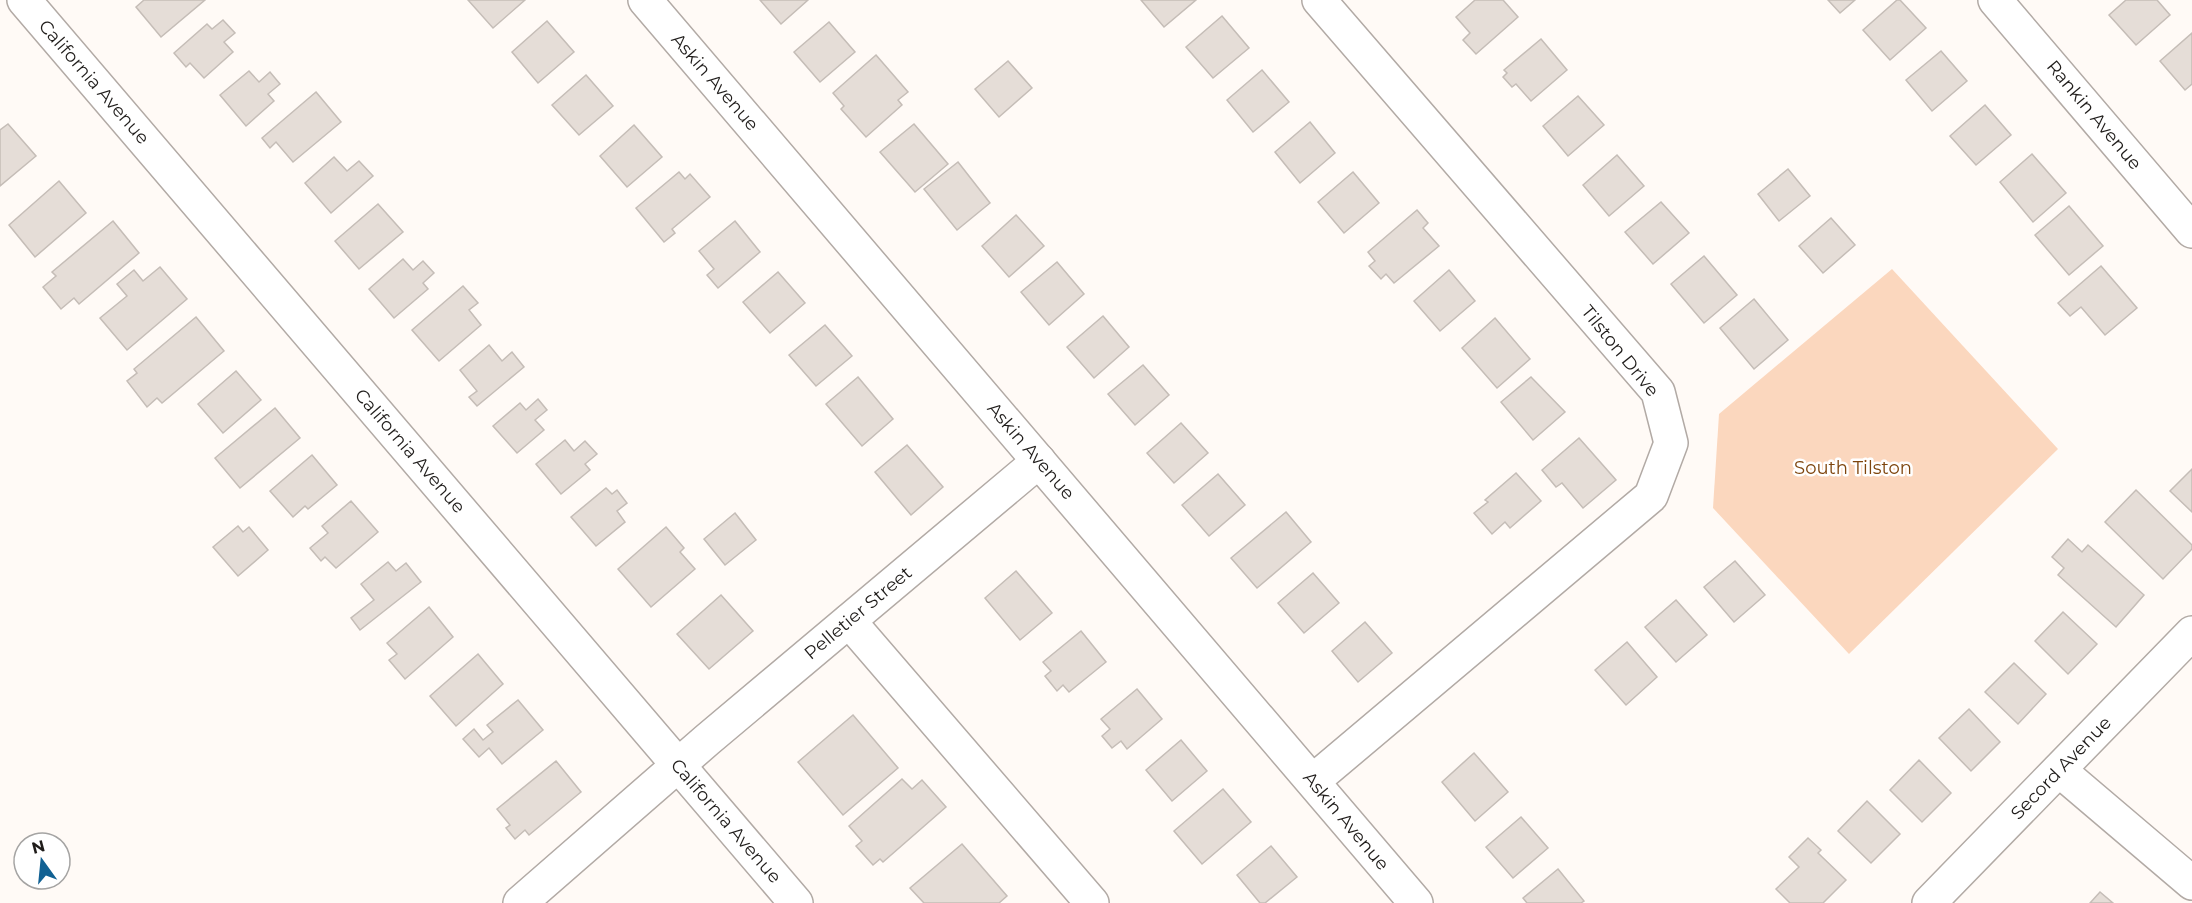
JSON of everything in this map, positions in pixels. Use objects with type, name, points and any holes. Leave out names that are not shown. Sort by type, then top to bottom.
[{"type":"street","name":"California Avenue","points":[[24,0],[796,903]]},
{"type":"street","name":"Askin Avenue","points":[[645,0],[1416,903]]},
{"type":"street","name":"Tilston Drive","points":[[1312,781],[1651,496],[1671,443],[1658,392],[1319,0]]},
{"type":"street","name":"Rankin Avenue","points":[[1995,0],[2192,231]]},
{"type":"street","name":"Pelletier Street","points":[[520,903],[678,765],[1039,460]]},
{"type":"street","points":[[849,621],[1092,903]]},
{"type":"street","name":"Secord Avenue","points":[[1929,903],[2192,633]]},
{"type":"street","points":[[2059,770],[2192,882]]},
{"type":"green space","name":"South Tilston","points":[[1892,269],[2058,449],[1849,654],[1713,508],[1719,414]]},
{"type":"building","points":[[144,0],[205,0],[161,37],[136,7]]},
{"type":"building","points":[[468,0],[525,0],[493,28]]},
{"type":"building","points":[[760,0],[808,0],[781,24]]},
{"type":"building","points":[[1141,0],[1196,0],[1164,27]]},
{"type":"building","points":[[1475,0],[1503,0],[1518,17],[1476,54],[1463,40],[1470,33],[1456,17]]},
{"type":"building","points":[[1828,0],[1855,0],[1840,13]]},
{"type":"building","points":[[1897,0],[1900,0],[1926,28],[1890,60],[1863,30]]},
{"type":"building","points":[[2126,0],[2157,0],[2170,15],[2136,45],[2109,15]]},
{"type":"building","points":[[1222,16],[1249,48],[1213,78],[1186,47]]},
{"type":"building","points":[[223,20],[235,33],[224,42],[233,52],[204,78],[190,63],[186,67],[174,53],[207,24],[212,29]]},
{"type":"building","points":[[547,21],[574,52],[538,83],[512,52]]},
{"type":"building","points":[[829,22],[855,52],[820,82],[794,52]]},
{"type":"building","points":[[2192,33],[2192,84],[2185,90],[2160,61]]},
{"type":"building","points":[[1541,39],[1567,70],[1531,101],[1516,84],[1512,87],[1503,77],[1507,73],[1504,70]]},
{"type":"building","points":[[1941,51],[1967,81],[1932,111],[1906,80]]},
{"type":"building","points":[[876,55],[908,92],[898,100],[902,105],[866,137],[841,109],[844,106],[833,93]]},
{"type":"building","points":[[1008,61],[1032,88],[999,117],[975,89]]},
{"type":"building","points":[[1262,70],[1289,102],[1253,132],[1227,100]]},
{"type":"building","points":[[249,71],[259,82],[270,72],[280,84],[268,94],[274,101],[246,126],[220,95]]},
{"type":"building","points":[[586,75],[613,106],[579,135],[552,105]]},
{"type":"building","points":[[316,92],[341,122],[293,162],[276,142],[270,148],[262,138]]},
{"type":"building","points":[[1578,96],[1604,125],[1568,156],[1543,126]]},
{"type":"building","points":[[1985,105],[2011,135],[1976,165],[1950,136]]},
{"type":"building","points":[[1310,122],[1335,153],[1300,183],[1275,152]]},
{"type":"building","points":[[8,124],[36,156],[0,186],[0,130]]},
{"type":"building","points":[[914,124],[948,164],[915,192],[880,152]]},
{"type":"building","points":[[634,125],[662,157],[627,187],[600,156]]},
{"type":"building","points":[[2032,154],[2066,193],[2033,222],[2000,182]]},
{"type":"building","points":[[1617,155],[1644,186],[1609,216],[1583,185]]},
{"type":"building","points":[[334,157],[347,171],[359,161],[373,176],[331,213],[305,183]]},
{"type":"building","points":[[958,162],[990,203],[957,230],[924,189]]},
{"type":"building","points":[[1788,169],[1810,196],[1779,221],[1758,194]]},
{"type":"building","points":[[679,172],[685,179],[690,174],[710,197],[672,229],[675,233],[664,242],[636,208]]},
{"type":"building","points":[[1353,172],[1379,203],[1344,233],[1318,202]]},
{"type":"building","points":[[59,181],[86,213],[35,257],[9,225]]},
{"type":"building","points":[[1661,202],[1689,233],[1653,264],[1625,232]]},
{"type":"building","points":[[378,204],[403,232],[359,269],[335,241]]},
{"type":"building","points":[[2069,206],[2103,246],[2069,275],[2035,235]]},
{"type":"building","points":[[1417,210],[1428,223],[1423,228],[1439,246],[1394,283],[1386,274],[1381,279],[1369,266],[1375,261],[1368,252]]},
{"type":"building","points":[[1016,215],[1044,246],[1009,277],[982,246]]},
{"type":"building","points":[[1831,218],[1855,245],[1823,273],[1799,246]]},
{"type":"building","points":[[113,221],[139,253],[79,304],[74,298],[61,309],[43,287],[56,276],[52,272]]},
{"type":"building","points":[[735,221],[760,252],[718,288],[707,275],[714,269],[699,251]]},
{"type":"building","points":[[1704,256],[1737,295],[1704,323],[1671,284]]},
{"type":"building","points":[[403,259],[413,270],[423,261],[434,273],[423,283],[428,289],[394,318],[369,289]]},
{"type":"building","points":[[1057,262],[1084,294],[1049,325],[1021,292]]},
{"type":"building","points":[[2101,266],[2137,308],[2105,335],[2081,307],[2070,316],[2058,303]]},
{"type":"building","points":[[160,267],[187,299],[127,350],[100,318],[127,296],[117,284],[134,270],[143,281]]},
{"type":"building","points":[[1449,270],[1475,301],[1440,331],[1414,301]]},
{"type":"building","points":[[778,272],[805,303],[770,333],[743,302]]},
{"type":"building","points":[[463,286],[478,303],[469,310],[481,325],[439,361],[412,330]]},
{"type":"building","points":[[1754,299],[1788,340],[1754,369],[1720,328]]},
{"type":"building","points":[[1103,316],[1129,347],[1094,378],[1067,347]]},
{"type":"building","points":[[196,317],[224,351],[162,403],[157,398],[147,407],[127,381],[137,373],[134,369]]},
{"type":"building","points":[[1495,318],[1530,359],[1497,388],[1462,348]]},
{"type":"building","points":[[825,325],[852,356],[816,386],[789,355]]},
{"type":"building","points":[[489,345],[502,361],[512,352],[524,367],[477,406],[469,397],[477,391],[460,370]]},
{"type":"building","points":[[1143,365],[1169,395],[1135,425],[1108,394]]},
{"type":"building","points":[[236,371],[261,400],[223,433],[198,404]]},
{"type":"building","points":[[858,377],[893,419],[862,446],[826,404]]},
{"type":"building","points":[[1531,377],[1565,412],[1533,440],[1501,402]]},
{"type":"building","points":[[538,399],[547,410],[535,420],[544,430],[517,453],[493,426],[520,403],[526,410]]},
{"type":"building","points":[[275,408],[300,438],[240,488],[215,458]]},
{"type":"building","points":[[1181,423],[1208,453],[1174,483],[1147,453]]},
{"type":"building","points":[[1579,438],[1616,480],[1583,508],[1562,483],[1556,487],[1542,470]]},
{"type":"building","points":[[565,440],[574,451],[585,441],[597,454],[585,464],[590,470],[561,494],[536,464]]},
{"type":"building","points":[[907,445],[943,487],[911,515],[875,472]]},
{"type":"building","points":[[312,455],[337,485],[308,509],[305,506],[293,517],[270,491]]},
{"type":"building","points":[[2192,469],[2192,512],[2170,491]]},
{"type":"building","points":[[1516,473],[1541,501],[1510,528],[1505,522],[1492,534],[1474,513],[1488,502],[1485,500]]},
{"type":"building","points":[[1218,474],[1245,505],[1209,536],[1182,505]]},
{"type":"building","points":[[606,488],[612,494],[617,490],[627,503],[617,511],[625,522],[596,546],[571,517]]},
{"type":"building","points":[[2136,490],[2192,545],[2192,549],[2163,579],[2105,522]]},
{"type":"building","points":[[351,501],[378,532],[336,568],[325,557],[321,561],[310,548],[328,533],[322,526]]},
{"type":"building","points":[[1286,512],[1311,542],[1257,588],[1231,558]]},
{"type":"building","points":[[735,513],[756,540],[725,565],[704,539]]},
{"type":"building","points":[[238,526],[243,532],[249,527],[268,550],[238,576],[213,547]]},
{"type":"building","points":[[666,527],[684,548],[680,552],[695,569],[651,607],[618,569]]},
{"type":"building","points":[[2068,539],[2082,552],[2088,545],[2144,595],[2116,627],[2058,575],[2064,568],[2052,557]]},
{"type":"building","points":[[1735,561],[1765,595],[1734,622],[1704,587]]},
{"type":"building","points":[[388,562],[396,571],[406,563],[421,582],[360,630],[351,618],[374,600],[361,584]]},
{"type":"building","points":[[1016,571],[1052,613],[1020,640],[985,598]]},
{"type":"building","points":[[1313,573],[1339,603],[1304,633],[1278,603]]},
{"type":"building","points":[[721,595],[753,631],[709,669],[677,634]]},
{"type":"building","points":[[1676,600],[1707,635],[1676,662],[1645,627]]},
{"type":"building","points":[[429,607],[453,637],[405,679],[389,660],[397,654],[387,643]]},
{"type":"building","points":[[2063,612],[2097,644],[2068,674],[2035,641]]},
{"type":"building","points":[[1365,622],[1392,653],[1358,682],[1332,651]]},
{"type":"building","points":[[1081,631],[1106,662],[1069,692],[1063,685],[1057,691],[1045,676],[1051,671],[1043,662]]},
{"type":"building","points":[[1627,642],[1657,677],[1626,705],[1595,670]]},
{"type":"building","points":[[478,654],[503,684],[456,726],[430,696]]},
{"type":"building","points":[[2014,663],[2046,694],[2018,724],[1985,692]]},
{"type":"building","points":[[1137,689],[1162,719],[1127,749],[1121,741],[1112,748],[1102,736],[1110,729],[1101,719]]},
{"type":"building","points":[[518,700],[543,730],[502,764],[489,748],[479,757],[463,739],[474,729],[483,740],[493,732],[487,725]]},
{"type":"building","points":[[1969,709],[2000,742],[1971,771],[1939,738]]},
{"type":"building","points":[[853,715],[898,768],[843,815],[798,762]]},
{"type":"building","points":[[1181,740],[1207,771],[1172,801],[1146,770]]},
{"type":"building","points":[[1474,753],[1508,792],[1475,821],[1442,782]]},
{"type":"building","points":[[1919,760],[1951,793],[1922,822],[1890,790]]},
{"type":"building","points":[[556,761],[581,792],[529,835],[525,830],[515,839],[506,828],[510,825],[497,809]]},
{"type":"building","points":[[902,779],[912,789],[922,780],[946,807],[883,862],[880,859],[873,865],[856,846],[862,841],[849,826]]},
{"type":"building","points":[[1223,789],[1251,822],[1202,864],[1174,831]]},
{"type":"building","points":[[1867,801],[1900,834],[1871,863],[1838,831]]},
{"type":"building","points":[[1521,817],[1548,848],[1513,878],[1486,847]]},
{"type":"building","points":[[1808,838],[1821,850],[1818,853],[1846,880],[1823,903],[1790,903],[1776,889],[1799,867],[1789,857]]},
{"type":"building","points":[[962,844],[1007,896],[999,903],[924,903],[910,888]]},
{"type":"building","points":[[1271,846],[1297,877],[1265,903],[1260,903],[1237,875]]},
{"type":"building","points":[[1558,869],[1584,901],[1581,903],[1527,903],[1523,898]]},
{"type":"building","points":[[2100,892],[2113,903],[2090,903]]}]
